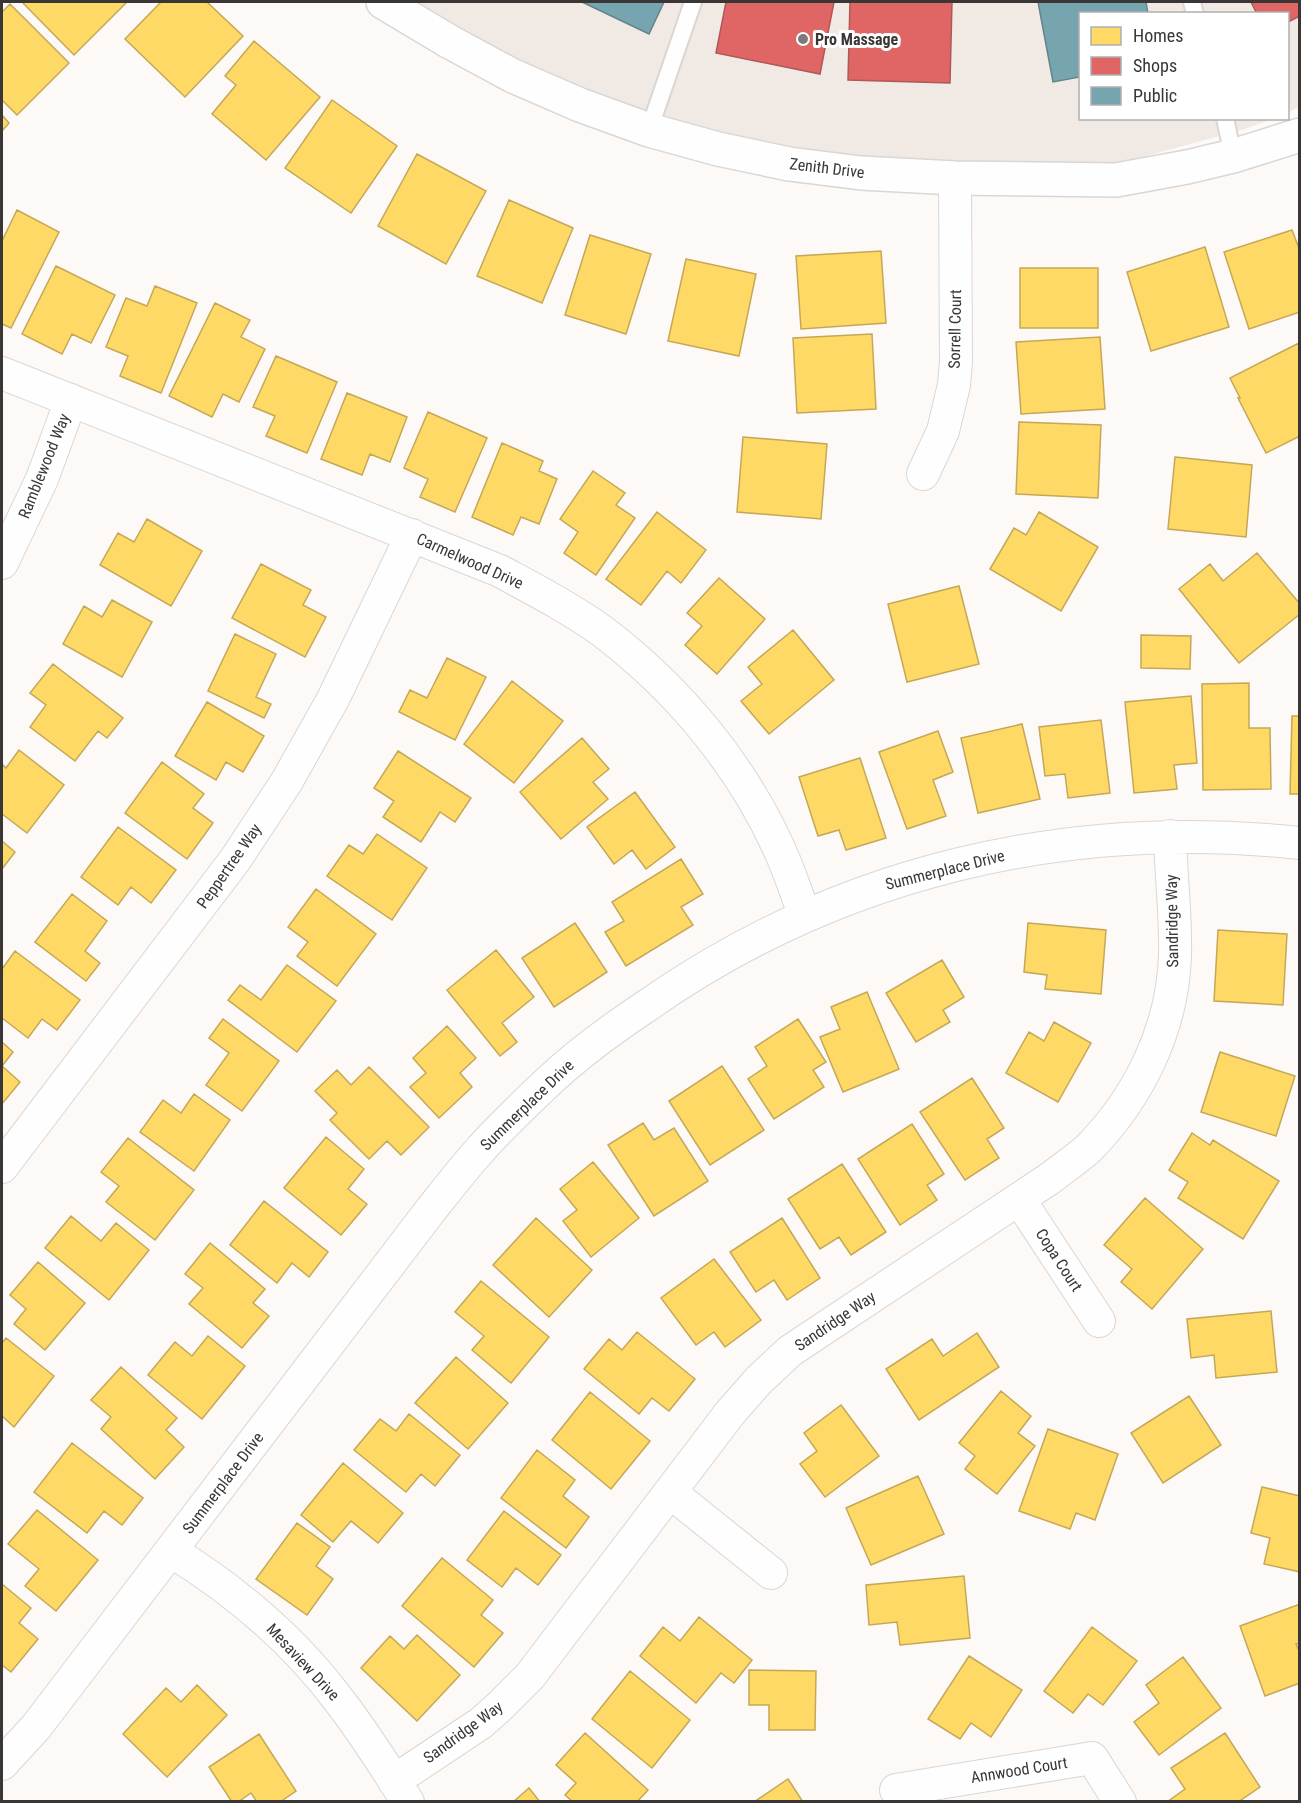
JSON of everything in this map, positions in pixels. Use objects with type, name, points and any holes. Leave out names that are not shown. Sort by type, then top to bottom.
[{"type":"street","name":"Zenith Drive","points":[[383,2],[513,76],[580,105],[648,130],[718,149],[789,164],[861,173],[955,178],[1116,180],[1233,156],[1299,135]]},
{"type":"street","name":"Sorrell Court","points":[[923,474],[944,431],[954,385],[956,362],[955,178]]},
{"type":"street","name":"Carmelwood Drive","points":[[2,373],[500,572],[552,598],[602,631],[648,669],[689,711],[732,767],[758,807],[784,860],[805,916]]},
{"type":"street","name":"Ramblewood Way","points":[[2,563],[42,479],[71,400]]},
{"type":"street","name":"Peppertree Way","points":[[2,1167],[235,860],[268,811],[333,699],[412,535]]},
{"type":"street","name":"Summerplace Drive","points":[[2,1764],[36,1727],[430,1211],[481,1149],[551,1079],[602,1036],[684,979],[742,946],[805,916],[879,887],[942,868],[1040,847],[1106,839],[1170,836],[1255,838],[1299,843]]},
{"type":"street","name":"Sandridge Way","points":[[401,1791],[498,1708],[530,1676],[730,1413],[759,1380],[790,1351],[1049,1179],[1087,1149],[1124,1106],[1155,1049],[1163,1026],[1173,979],[1175,954],[1170,836]]},
{"type":"street","name":"Copa Court","points":[[1019,1199],[1099,1321]]},
{"type":"street","points":[[670,1492],[771,1573]]},
{"type":"street","name":"Mesaview Drive","points":[[171,1551],[203,1571],[254,1610],[300,1654],[341,1702],[401,1791]]},
{"type":"street","name":"Annwood Court","points":[[896,1790],[1092,1758],[1120,1802]]},
{"type":"lane","points":[[648,130],[693,2]]},
{"type":"lane","points":[[1225,120],[1233,156]]},
{"type":"shaded area","points":[[412,2],[1299,2],[1299,107],[1289,112],[1289,12],[1079,12],[1079,120],[1269,120],[1245,129],[1080,174],[794,153],[625,113],[487,52]]},
{"type":"building: Homes","points":[[22,2],[124,2],[126,3],[74,55]]},
{"type":"building: Homes","points":[[161,2],[207,2],[243,36],[185,97],[125,39]]},
{"type":"building: Homes","points":[[10,4],[69,63],[17,115],[2,100],[2,12]]},
{"type":"building: Homes","points":[[254,41],[320,97],[266,160],[212,114],[236,85],[225,76]]},
{"type":"building: Homes","points":[[332,100],[397,146],[351,213],[285,168]]},
{"type":"building: Homes","points":[[2,115],[9,123],[2,131]]},
{"type":"building: Homes","points":[[417,154],[486,191],[446,264],[378,226]]},
{"type":"building: Homes","points":[[509,200],[573,228],[542,303],[477,276]]},
{"type":"building: Homes","points":[[17,210],[59,232],[11,328],[2,324],[2,241]]},
{"type":"building: Homes","points":[[1292,230],[1300,251],[1300,312],[1249,329],[1224,252]]},
{"type":"building: Homes","points":[[590,235],[651,254],[626,334],[565,315]]},
{"type":"building: Homes","points":[[1205,247],[1229,327],[1151,351],[1127,272]]},
{"type":"building: Homes","points":[[881,251],[886,323],[801,329],[796,256]]},
{"type":"building: Homes","points":[[686,259],[756,274],[739,356],[668,341]]},
{"type":"building: Homes","points":[[56,266],[115,295],[91,343],[72,334],[62,354],[22,334]]},
{"type":"building: Homes","points":[[1020,268],[1098,268],[1098,328],[1020,328]]},
{"type":"building: Homes","points":[[155,286],[197,303],[161,393],[120,376],[128,356],[106,347],[126,298],[147,306]]},
{"type":"building: Homes","points":[[215,303],[250,320],[241,337],[265,349],[239,402],[223,394],[212,417],[169,396]]},
{"type":"building: Homes","points":[[872,334],[876,409],[797,413],[793,338]]},
{"type":"building: Homes","points":[[1100,337],[1105,409],[1021,414],[1016,342]]},
{"type":"building: Homes","points":[[1299,343],[1300,436],[1266,453],[1230,378]]},
{"type":"building: Homes","points":[[276,356],[337,382],[307,453],[266,436],[275,416],[253,407]]},
{"type":"building: Homes","points":[[347,393],[407,417],[390,462],[370,454],[362,475],[321,459]]},
{"type":"building: Homes","points":[[428,412],[487,438],[455,512],[420,497],[428,479],[404,468]]},
{"type":"building: Homes","points":[[1019,422],[1101,425],[1098,498],[1016,494]]},
{"type":"building: Homes","points":[[743,437],[827,444],[821,519],[737,512]]},
{"type":"building: Homes","points":[[502,443],[543,461],[539,471],[557,479],[539,524],[521,517],[513,535],[472,517]]},
{"type":"building: Homes","points":[[1175,457],[1252,465],[1246,537],[1168,529]]},
{"type":"building: Homes","points":[[593,471],[625,493],[616,505],[635,518],[596,575],[564,553],[578,532],[560,519]]},
{"type":"building: Homes","points":[[657,512],[706,550],[681,583],[667,571],[641,605],[606,579]]},
{"type":"building: Homes","points":[[1039,512],[1098,547],[1061,611],[990,569],[1014,528],[1026,535]]},
{"type":"building: Homes","points":[[147,519],[202,551],[171,606],[100,565],[118,533],[134,542]]},
{"type":"building: Homes","points":[[1257,553],[1300,604],[1300,614],[1239,663],[1179,589],[1210,564],[1223,581]]},
{"type":"building: Homes","points":[[261,564],[311,590],[303,605],[326,617],[305,657],[232,618]]},
{"type":"building: Homes","points":[[719,578],[765,619],[717,674],[685,645],[702,626],[687,613]]},
{"type":"building: Homes","points":[[959,586],[979,664],[907,682],[888,604]]},
{"type":"building: Homes","points":[[112,600],[152,622],[122,677],[63,644],[84,606],[102,617]]},
{"type":"building: Homes","points":[[793,630],[834,680],[769,734],[741,701],[762,684],[748,667]]},
{"type":"building: Homes","points":[[235,634],[276,654],[256,697],[271,704],[264,718],[208,691]]},
{"type":"building: Homes","points":[[1141,635],[1191,636],[1190,669],[1141,668]]},
{"type":"building: Homes","points":[[447,658],[486,677],[455,740],[399,712],[410,690],[427,698]]},
{"type":"building: Homes","points":[[53,664],[123,718],[107,738],[98,731],[75,761],[30,727],[46,705],[30,693]]},
{"type":"building: Homes","points":[[512,681],[563,721],[514,783],[464,744]]},
{"type":"building: Homes","points":[[1249,683],[1249,728],[1270,728],[1271,789],[1203,790],[1202,684]]},
{"type":"building: Homes","points":[[1191,696],[1197,763],[1174,765],[1177,789],[1134,793],[1125,702]]},
{"type":"building: Homes","points":[[207,702],[264,736],[243,772],[226,762],[216,780],[175,756]]},
{"type":"building: Homes","points":[[1292,716],[1300,716],[1300,794],[1290,794]]},
{"type":"building: Homes","points":[[1101,720],[1110,793],[1068,798],[1065,774],[1045,776],[1039,727]]},
{"type":"building: Homes","points":[[1022,724],[1040,799],[978,813],[961,738]]},
{"type":"building: Homes","points":[[938,731],[953,772],[933,780],[946,816],[907,829],[879,752]]},
{"type":"building: Homes","points":[[582,738],[609,769],[593,782],[608,799],[561,839],[520,792]]},
{"type":"building: Homes","points":[[19,750],[64,785],[27,833],[2,814],[2,764],[6,768]]},
{"type":"building: Homes","points":[[398,751],[471,798],[455,822],[440,812],[421,842],[383,817],[394,801],[374,788]]},
{"type":"building: Homes","points":[[860,758],[886,838],[846,850],[839,830],[818,836],[799,777]]},
{"type":"building: Homes","points":[[162,762],[204,794],[193,808],[213,823],[187,859],[125,813]]},
{"type":"building: Homes","points":[[635,792],[675,847],[646,869],[632,850],[614,864],[587,827]]},
{"type":"building: Homes","points":[[118,827],[176,870],[151,903],[131,887],[118,905],[81,877]]},
{"type":"building: Homes","points":[[377,834],[427,868],[392,920],[327,876],[349,845],[363,854]]},
{"type":"building: Homes","points":[[2,841],[15,852],[2,869]]},
{"type":"building: Homes","points":[[681,859],[703,894],[681,907],[693,925],[626,966],[605,932],[624,921],[612,902]]},
{"type":"building: Homes","points":[[316,889],[376,934],[337,986],[297,956],[308,942],[288,927]]},
{"type":"building: Homes","points":[[72,894],[107,921],[85,951],[100,963],[86,981],[35,942]]},
{"type":"building: Homes","points":[[575,923],[607,972],[554,1007],[522,958]]},
{"type":"building: Homes","points":[[1028,923],[1106,930],[1101,994],[1045,989],[1047,975],[1024,972]]},
{"type":"building: Homes","points":[[1218,930],[1287,934],[1283,1005],[1214,1001]]},
{"type":"building: Homes","points":[[496,950],[534,997],[502,1023],[517,1042],[500,1056],[447,990]]},
{"type":"building: Homes","points":[[15,951],[80,1000],[57,1030],[42,1019],[28,1038],[2,1018],[2,969]]},
{"type":"building: Homes","points":[[942,960],[964,997],[943,1010],[950,1022],[916,1042],[886,993]]},
{"type":"building: Homes","points":[[287,965],[336,1001],[297,1052],[228,1000],[240,985],[261,1000]]},
{"type":"building: Homes","points":[[867,992],[899,1069],[843,1092],[820,1037],[840,1029],[831,1007]]},
{"type":"building: Homes","points":[[223,1019],[279,1061],[242,1111],[206,1085],[229,1053],[209,1038]]},
{"type":"building: Homes","points":[[798,1019],[826,1062],[813,1070],[824,1087],[774,1119],[748,1079],[767,1066],[755,1047]]},
{"type":"building: Homes","points":[[1054,1022],[1091,1043],[1058,1102],[1006,1073],[1029,1032],[1044,1041]]},
{"type":"building: Homes","points":[[447,1026],[476,1058],[460,1073],[472,1087],[439,1118],[410,1087],[426,1073],[413,1058]]},
{"type":"building: Homes","points":[[2,1042],[13,1052],[2,1066]]},
{"type":"building: Homes","points":[[1220,1052],[1295,1076],[1276,1136],[1201,1112]]},
{"type":"building: Homes","points":[[2,1066],[20,1082],[2,1104]]},
{"type":"building: Homes","points":[[722,1066],[764,1130],[710,1165],[669,1101]]},
{"type":"building: Homes","points":[[369,1067],[429,1127],[401,1155],[387,1141],[369,1159],[330,1120],[337,1113],[315,1091],[337,1070],[351,1085]]},
{"type":"building: Homes","points":[[972,1078],[1004,1128],[987,1139],[999,1158],[965,1180],[920,1112]]},
{"type":"building: Homes","points":[[194,1094],[230,1120],[194,1171],[140,1132],[163,1100],[181,1113]]},
{"type":"building: Homes","points":[[643,1123],[654,1140],[674,1128],[708,1181],[654,1216],[608,1145]]},
{"type":"building: Homes","points":[[912,1124],[944,1174],[927,1185],[937,1200],[900,1225],[858,1159]]},
{"type":"building: Homes","points":[[1192,1133],[1210,1145],[1213,1140],[1279,1181],[1243,1239],[1178,1198],[1188,1182],[1169,1170]]},
{"type":"building: Homes","points":[[326,1137],[364,1169],[348,1189],[367,1204],[341,1235],[284,1188]]},
{"type":"building: Homes","points":[[128,1138],[194,1190],[155,1240],[106,1202],[119,1186],[101,1172]]},
{"type":"building: Homes","points":[[593,1162],[639,1218],[591,1257],[563,1221],[577,1210],[560,1189]]},
{"type":"building: Homes","points":[[842,1164],[886,1232],[851,1255],[839,1237],[820,1249],[788,1199]]},
{"type":"building: Homes","points":[[1145,1198],[1203,1249],[1152,1309],[1121,1282],[1132,1269],[1104,1245]]},
{"type":"building: Homes","points":[[264,1201],[328,1252],[309,1277],[292,1263],[277,1283],[230,1245]]},
{"type":"building: Homes","points":[[71,1216],[101,1241],[116,1223],[149,1250],[109,1300],[45,1248]]},
{"type":"building: Homes","points":[[536,1218],[592,1270],[549,1317],[493,1265]]},
{"type":"building: Homes","points":[[782,1218],[820,1278],[787,1300],[774,1280],[756,1292],[730,1252]]},
{"type":"building: Homes","points":[[210,1243],[265,1289],[253,1303],[269,1316],[242,1348],[189,1304],[203,1288],[185,1274]]},
{"type":"building: Homes","points":[[714,1259],[761,1320],[725,1347],[714,1332],[696,1345],[661,1298]]},
{"type":"building: Homes","points":[[38,1262],[85,1303],[45,1350],[14,1324],[26,1309],[10,1295]]},
{"type":"building: Homes","points":[[481,1281],[549,1337],[511,1383],[472,1350],[484,1336],[455,1312]]},
{"type":"building: Homes","points":[[1271,1311],[1277,1372],[1216,1378],[1214,1355],[1191,1358],[1187,1319]]},
{"type":"building: Homes","points":[[637,1332],[695,1379],[669,1411],[652,1398],[639,1414],[584,1369],[609,1339],[622,1350]]},
{"type":"building: Homes","points":[[977,1333],[999,1367],[919,1420],[886,1369],[932,1339],[943,1356]]},
{"type":"building: Homes","points":[[208,1336],[245,1366],[202,1419],[148,1375],[175,1342],[192,1356]]},
{"type":"building: Homes","points":[[6,1338],[54,1376],[14,1427],[2,1416],[2,1343]]},
{"type":"building: Homes","points":[[456,1357],[508,1403],[468,1449],[415,1403]]},
{"type":"building: Homes","points":[[121,1367],[177,1418],[166,1430],[184,1447],[155,1479],[101,1429],[111,1417],[91,1400]]},
{"type":"building: Homes","points":[[1001,1391],[1031,1416],[1018,1433],[1035,1446],[997,1494],[965,1469],[975,1456],[959,1443]]},
{"type":"building: Homes","points":[[590,1392],[650,1441],[611,1489],[552,1440]]},
{"type":"building: Homes","points":[[1189,1396],[1221,1445],[1163,1483],[1131,1433]]},
{"type":"building: Homes","points":[[841,1405],[879,1456],[825,1497],[800,1464],[817,1451],[804,1433]]},
{"type":"building: Homes","points":[[409,1414],[460,1455],[435,1486],[421,1474],[406,1492],[354,1450],[380,1419],[396,1431]]},
{"type":"building: Homes","points":[[1048,1429],[1118,1454],[1095,1520],[1076,1513],[1070,1529],[1019,1511]]},
{"type":"building: Homes","points":[[72,1443],[143,1498],[122,1525],[104,1511],[87,1533],[34,1492]]},
{"type":"building: Homes","points":[[537,1450],[575,1480],[563,1496],[589,1517],[566,1548],[501,1498]]},
{"type":"building: Homes","points":[[343,1463],[403,1513],[378,1543],[351,1521],[333,1542],[301,1515]]},
{"type":"building: Homes","points":[[918,1476],[944,1534],[871,1565],[846,1508]]},
{"type":"building: Homes","points":[[1262,1487],[1300,1496],[1300,1572],[1264,1564],[1270,1538],[1251,1533]]},
{"type":"building: Homes","points":[[37,1510],[98,1560],[56,1611],[25,1586],[39,1569],[8,1544]]},
{"type":"building: Homes","points":[[504,1511],[561,1555],[538,1585],[516,1568],[502,1587],[467,1560]]},
{"type":"building: Homes","points":[[297,1523],[330,1547],[316,1566],[333,1579],[307,1615],[256,1579]]},
{"type":"building: Homes","points":[[442,1558],[493,1600],[481,1615],[503,1633],[474,1667],[402,1606]]},
{"type":"building: Homes","points":[[964,1576],[970,1638],[900,1645],[897,1622],[869,1625],[866,1585]]},
{"type":"building: Homes","points":[[2,1584],[31,1608],[19,1623],[38,1639],[11,1672],[2,1665]]},
{"type":"building: Homes","points":[[1300,1604],[1300,1643],[1296,1644],[1300,1653],[1300,1683],[1265,1696],[1240,1626]]},
{"type":"building: Homes","points":[[699,1617],[752,1660],[734,1683],[721,1673],[696,1703],[640,1656],[663,1627],[680,1641]]},
{"type":"building: Homes","points":[[1092,1627],[1137,1661],[1103,1705],[1088,1694],[1073,1713],[1044,1691]]},
{"type":"building: Homes","points":[[417,1635],[460,1675],[417,1721],[361,1668],[390,1636],[404,1649]]},
{"type":"building: Homes","points":[[969,1656],[1022,1690],[991,1737],[971,1723],[960,1739],[928,1719]]},
{"type":"building: Homes","points":[[1183,1657],[1221,1708],[1159,1755],[1134,1722],[1159,1703],[1146,1685]]},
{"type":"building: Homes","points":[[749,1670],[816,1671],[815,1730],[769,1730],[769,1705],[749,1705]]},
{"type":"building: Homes","points":[[630,1671],[690,1720],[652,1768],[592,1719]]},
{"type":"building: Homes","points":[[197,1685],[227,1715],[167,1777],[123,1734],[166,1688],[181,1702]]},
{"type":"building: Homes","points":[[585,1733],[648,1790],[637,1802],[573,1802],[565,1795],[576,1783],[556,1765]]},
{"type":"building: Homes","points":[[1225,1733],[1260,1787],[1238,1802],[1167,1802],[1185,1789],[1171,1768]]},
{"type":"building: Homes","points":[[259,1734],[296,1791],[280,1802],[257,1802],[251,1793],[238,1802],[232,1802],[209,1767]]},
{"type":"building: Homes","points":[[788,1779],[803,1802],[754,1802]]},
{"type":"building: Homes","points":[[529,1788],[540,1802],[513,1802]]},
{"type":"building: Shops","points":[[726,2],[834,2],[820,74],[716,53]]},
{"type":"building: Shops","points":[[850,2],[952,2],[950,83],[848,80]]},
{"type":"building: Shops","points":[[1251,2],[1300,2],[1300,16],[1289,22],[1289,12],[1256,12]]},
{"type":"building: Public","points":[[582,2],[664,2],[649,34]]},
{"type":"building: Public","points":[[1038,2],[1146,2],[1148,12],[1079,12],[1079,77],[1053,82]]},
{"type":"place","name":"Pro Massage","points":[[803,39]]}]
